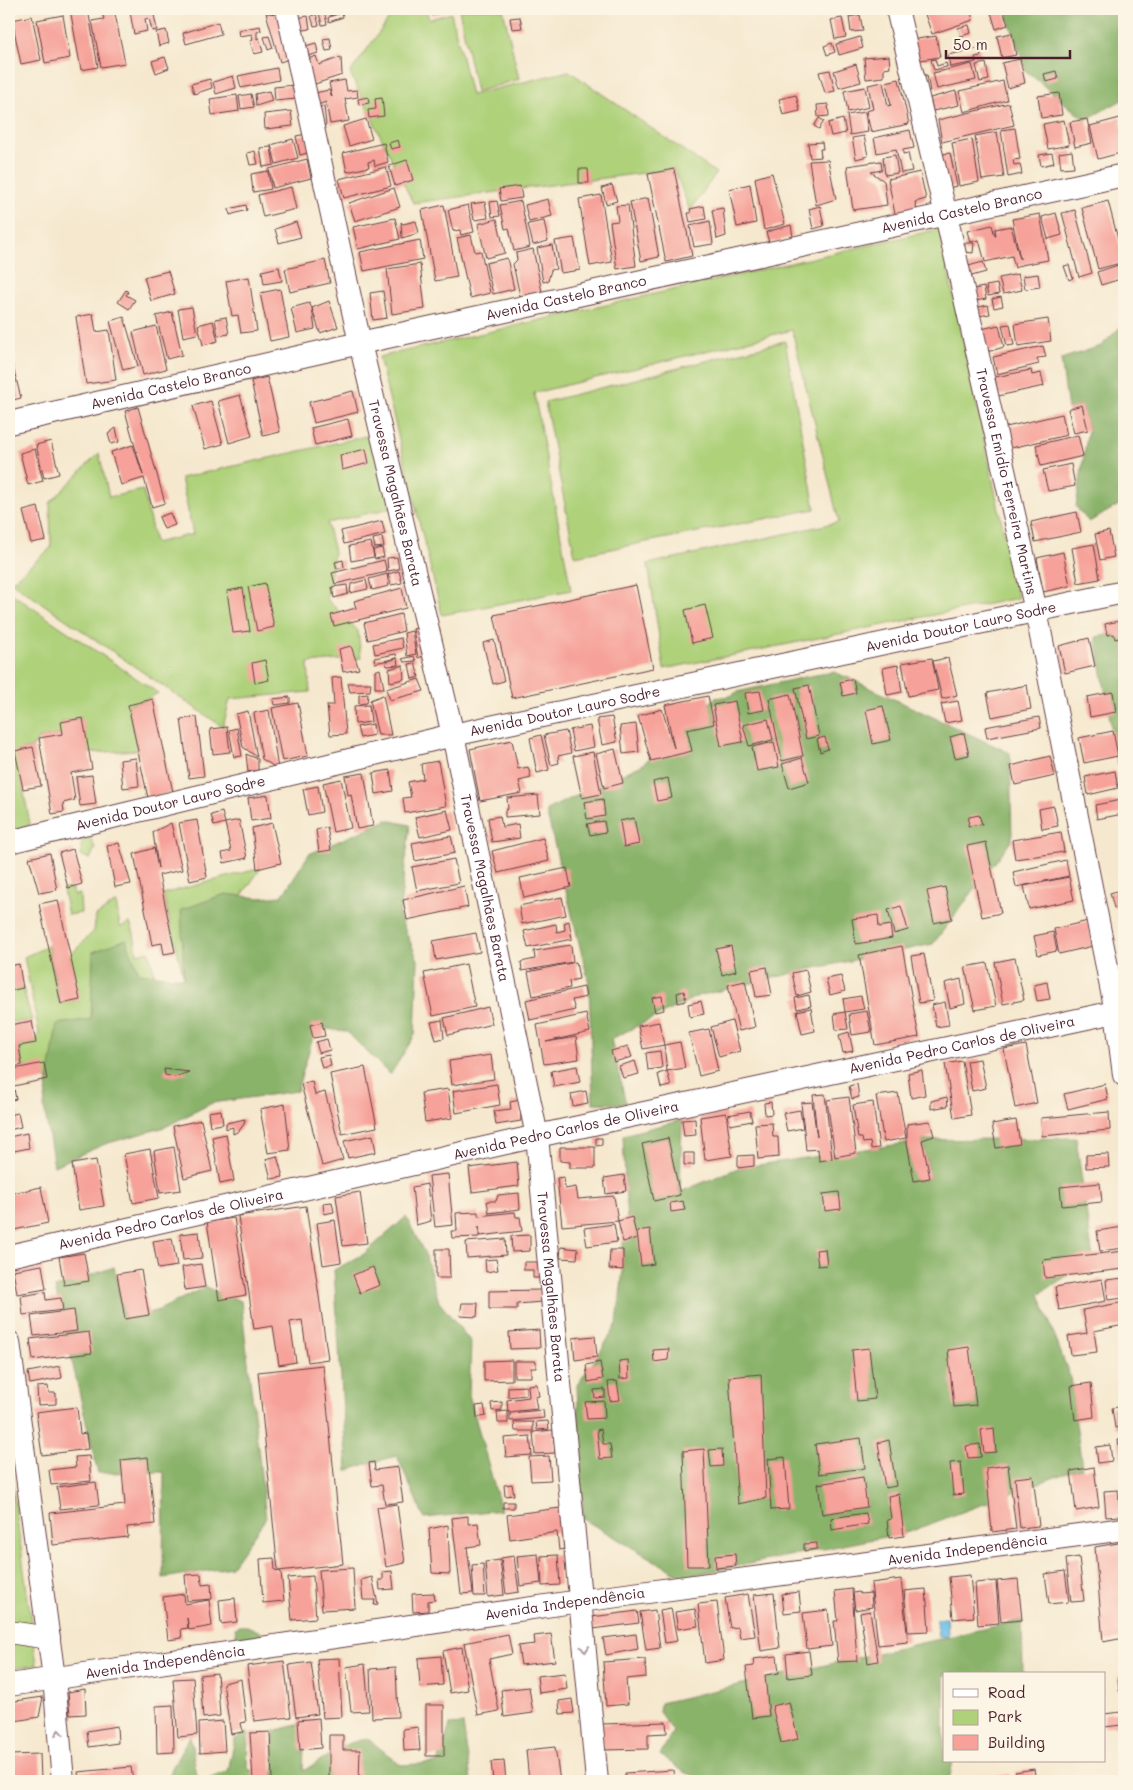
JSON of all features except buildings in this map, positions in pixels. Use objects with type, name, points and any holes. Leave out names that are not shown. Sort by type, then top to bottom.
[{"type":"street","name":"Travessa Magalhães Barata","points":[[287,9],[360,344],[453,735],[537,1136],[597,1781]]},
{"type":"street","name":"Travessa Emídio Ferreira Martins","points":[[897,9],[1036,611],[1120,1011],[1124,1075]]},
{"type":"street","name":"Avenida Castelo Branco","points":[[9,423],[1124,175]]},
{"type":"street","name":"Avenida Doutor Lauro Sodre","points":[[9,842],[453,735],[1124,592]]},
{"type":"street","name":"Avenida Pedro Carlos de Oliveira","points":[[9,1256],[537,1136],[1120,1011]]},
{"type":"street","points":[[9,1342],[54,1678],[63,1781]]},
{"type":"street","name":"Avenida Independência","points":[[9,1684],[580,1601],[1124,1529]]},
{"type":"street","points":[[9,1632],[49,1638]]},
{"type":"green space","points":[[396,9],[426,9],[429,19],[451,13],[471,95],[569,71],[716,173],[690,211],[674,169],[413,203],[350,73]]},
{"type":"green space","points":[[459,9],[503,9],[519,79],[476,92]]},
{"type":"green space","points":[[1005,9],[1124,9],[1124,99],[1085,120],[1026,71]]},
{"type":"green space","points":[[939,229],[1018,598],[664,669],[648,564],[839,522],[792,330],[534,393],[571,590],[442,615],[379,357]]},
{"type":"green space","points":[[1124,323],[1124,502],[1089,522],[1076,507],[1088,430],[1082,405],[1068,409],[1061,359],[1101,346]]},
{"type":"green space","points":[[785,341],[815,509],[575,556],[545,402]]},
{"type":"green space","points":[[375,434],[391,508],[327,523],[334,552],[327,599],[358,631],[361,658],[308,663],[310,692],[230,699],[223,727],[11,582],[51,548],[50,503],[99,453],[109,497],[143,490],[155,543],[193,534],[181,478]]},
{"type":"green space","points":[[9,592],[158,693],[146,700],[128,705],[138,750],[89,753],[82,718],[61,722],[64,734],[39,738],[33,747],[16,751],[30,824],[12,835],[9,821]]},
{"type":"green space","points":[[1124,633],[1124,775],[1117,761],[1096,637]]},
{"type":"green space","points":[[834,672],[1010,753],[1012,840],[933,944],[806,970],[698,996],[611,1039],[626,1104],[593,1103],[589,983],[546,810],[642,765],[715,698]]},
{"type":"green space","points":[[387,820],[410,825],[399,916],[418,960],[415,1035],[390,1075],[347,1032],[316,1027],[297,1091],[212,1103],[165,1127],[105,1144],[54,1166],[44,1107],[57,1024],[91,1019],[93,952],[126,939],[139,973],[184,978],[181,910],[225,894],[260,898],[282,896],[309,854]]},
{"type":"green space","points":[[89,835],[95,848],[90,859],[80,855],[82,839]]},
{"type":"green space","points":[[261,868],[184,978],[163,894]]},
{"type":"green space","points":[[72,889],[74,895],[80,894],[81,913],[68,915],[63,890]]},
{"type":"green space","points":[[116,902],[120,927],[130,923],[134,933],[137,954],[149,951],[163,1009],[96,1108],[22,1065],[19,1046],[35,1043],[39,1033],[24,957],[48,946],[60,1004],[79,1000],[70,955],[94,931],[96,916]]},
{"type":"green space","points":[[23,988],[32,1021],[9,1022],[9,991]]},
{"type":"green space","points":[[682,1120],[680,1192],[738,1168],[907,1143],[915,1181],[930,1178],[922,1140],[1076,1138],[1093,1259],[1039,1294],[1070,1377],[1082,1468],[909,1532],[683,1577],[583,1519],[577,1385],[617,1324],[623,1270],[623,1242],[627,1225],[623,1135]]},
{"type":"green space","points":[[406,1217],[425,1254],[439,1302],[471,1342],[469,1395],[501,1510],[424,1518],[397,1456],[347,1471],[334,1270],[364,1254]]},
{"type":"green space","points":[[114,1267],[125,1319],[159,1310],[205,1287],[241,1301],[266,1518],[231,1567],[163,1578],[164,1472],[98,1473],[55,1288]]},
{"type":"green space","points":[[9,1460],[37,1665],[9,1669]]},
{"type":"green space","points":[[1022,1620],[1023,1672],[943,1672],[943,1762],[953,1762],[949,1781],[709,1781],[684,1772],[660,1755],[673,1731],[659,1712],[660,1703]]},
{"type":"green space","points":[[247,1626],[261,1632],[264,1639],[249,1647],[237,1639],[235,1628]]},
{"type":"green space","points":[[305,1723],[303,1771],[347,1744],[367,1738],[401,1765],[438,1763],[450,1725],[463,1724],[471,1781],[274,1781],[274,1731]]},
{"type":"green space","points":[[248,1732],[247,1768],[269,1781],[203,1781],[228,1771],[235,1739]]},
{"type":"green space","points":[[190,1736],[198,1781],[168,1781],[172,1768]]},
{"type":"water","points":[[947,1618],[948,1636],[938,1637],[937,1619]]}]
